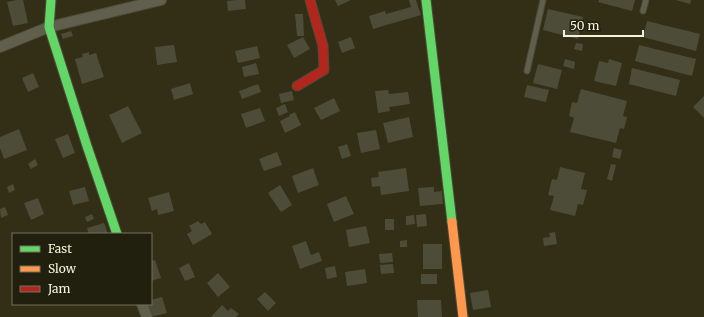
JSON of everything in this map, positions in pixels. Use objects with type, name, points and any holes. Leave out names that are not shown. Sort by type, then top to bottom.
[{"type":"street","points":[[52,0],[49,27],[87,146],[118,233]]},
{"type":"street","points":[[0,48],[49,27],[161,0]]},
{"type":"street","points":[[297,86],[324,70],[324,46],[310,0]]},
{"type":"street","points":[[426,0],[463,317]]},
{"type":"street","points":[[142,305],[147,317]]},
{"type":"lane","points":[[527,71],[543,0]]},
{"type":"lane","points":[[643,11],[646,0]]},
{"type":"building","points":[[23,0],[28,23],[13,26],[7,2]]},
{"type":"building","points":[[245,0],[246,9],[228,11],[227,1]]},
{"type":"building","points":[[335,0],[351,0],[338,6]]},
{"type":"building","points":[[409,0],[416,0],[421,15],[373,29],[369,16],[385,11],[386,14],[411,7]]},
{"type":"building","points":[[599,0],[635,0],[632,11],[598,2]]},
{"type":"building","points":[[676,0],[691,0],[690,4]]},
{"type":"building","points":[[548,9],[583,17],[578,39],[543,30]]},
{"type":"building","points":[[295,14],[303,14],[304,36],[297,36]]},
{"type":"building","points":[[647,21],[700,34],[696,51],[643,37]]},
{"type":"building","points":[[71,31],[73,36],[63,39],[61,34]]},
{"type":"building","points":[[303,37],[310,49],[294,58],[287,45]]},
{"type":"building","points":[[351,37],[355,48],[342,53],[338,42]]},
{"type":"building","points":[[576,43],[583,44],[582,51],[574,49]]},
{"type":"building","points":[[174,45],[177,62],[157,65],[155,47]]},
{"type":"building","points":[[639,45],[696,59],[692,76],[635,61]]},
{"type":"building","points":[[257,46],[260,58],[238,63],[235,51]]},
{"type":"building","points":[[89,52],[89,55],[96,53],[104,77],[82,84],[75,59],[83,57],[82,54]]},
{"type":"building","points":[[565,59],[575,62],[574,69],[563,66]]},
{"type":"building","points":[[609,59],[622,63],[616,86],[594,81],[599,61],[608,63]]},
{"type":"building","points":[[256,63],[259,74],[244,77],[242,67]]},
{"type":"building","points":[[538,64],[562,70],[557,89],[533,83]]},
{"type":"building","points":[[632,68],[680,80],[676,96],[629,84]]},
{"type":"building","points":[[33,73],[39,87],[28,92],[22,78]]},
{"type":"building","points":[[190,83],[193,94],[174,100],[171,89]]},
{"type":"building","points":[[258,84],[261,92],[242,99],[239,91]]},
{"type":"building","points":[[527,85],[549,90],[546,102],[524,97]]},
{"type":"building","points":[[581,89],[627,101],[623,116],[627,117],[624,129],[620,128],[616,143],[570,132],[574,118],[569,116],[572,102],[577,103]]},
{"type":"building","points":[[388,90],[389,94],[408,92],[410,104],[389,107],[390,111],[378,113],[375,91]]},
{"type":"building","points":[[292,91],[294,100],[281,103],[279,94]]},
{"type":"building","points":[[704,96],[704,118],[693,107]]},
{"type":"building","points":[[334,98],[340,111],[321,120],[314,108]]},
{"type":"building","points":[[285,104],[288,112],[279,116],[276,108]]},
{"type":"building","points":[[128,106],[142,133],[122,143],[109,115]]},
{"type":"building","points":[[260,108],[265,121],[246,128],[241,114]]},
{"type":"building","points":[[295,112],[301,125],[285,133],[280,121]]},
{"type":"building","points":[[409,117],[413,137],[388,143],[383,123]]},
{"type":"building","points":[[19,129],[27,150],[4,159],[0,148],[0,137]]},
{"type":"building","points":[[376,130],[380,149],[361,153],[357,133]]},
{"type":"building","points":[[68,134],[75,153],[63,158],[55,139]]},
{"type":"building","points":[[347,144],[351,156],[342,159],[338,147]]},
{"type":"building","points":[[614,148],[622,150],[620,159],[612,157]]},
{"type":"building","points":[[277,152],[282,165],[264,171],[259,159]]},
{"type":"building","points":[[35,159],[38,165],[31,169],[28,164]]},
{"type":"building","points":[[611,164],[616,165],[612,181],[607,179]]},
{"type":"building","points":[[560,167],[585,173],[581,189],[587,190],[583,205],[578,204],[575,216],[550,210],[554,196],[548,195],[552,179],[557,180]]},
{"type":"building","points":[[313,168],[319,185],[298,193],[292,176]]},
{"type":"building","points":[[406,168],[409,191],[381,195],[380,186],[372,187],[371,178],[379,177],[378,172]]},
{"type":"building","points":[[13,184],[15,190],[9,193],[7,187]]},
{"type":"building","points":[[280,185],[292,205],[281,212],[268,193]]},
{"type":"building","points":[[85,187],[89,201],[73,205],[69,191]]},
{"type":"building","points":[[434,187],[434,192],[442,191],[443,204],[420,206],[418,188]]},
{"type":"building","points":[[169,192],[174,211],[158,215],[157,209],[152,211],[148,198]]},
{"type":"building","points":[[346,196],[354,214],[334,222],[327,204]]},
{"type":"building","points":[[38,198],[44,214],[31,220],[24,203]]},
{"type":"building","points":[[5,207],[8,215],[1,218],[0,209]]},
{"type":"building","points":[[92,214],[94,219],[87,222],[85,217]]},
{"type":"building","points":[[426,214],[427,226],[417,227],[416,215]]},
{"type":"building","points":[[414,215],[415,224],[406,225],[406,216]]},
{"type":"building","points":[[385,219],[394,219],[394,230],[385,230]]},
{"type":"building","points":[[198,221],[201,224],[205,222],[212,234],[193,245],[187,234],[192,231],[189,226]]},
{"type":"building","points":[[104,223],[108,233],[89,233],[87,228]]},
{"type":"building","points":[[366,226],[370,243],[349,247],[346,230]]},
{"type":"building","points":[[555,232],[557,244],[544,246],[543,238],[550,237],[549,233]]},
{"type":"building","points":[[407,240],[407,247],[400,247],[400,241]]},
{"type":"building","points":[[306,241],[311,255],[319,252],[322,261],[300,269],[292,246]]},
{"type":"building","points":[[423,244],[442,244],[442,269],[423,269]]},
{"type":"building","points":[[392,253],[393,262],[380,263],[379,254]]},
{"type":"building","points":[[155,260],[161,278],[152,281],[152,261]]},
{"type":"building","points":[[189,263],[195,277],[185,281],[179,268]]},
{"type":"building","points":[[393,264],[394,273],[381,274],[380,265]]},
{"type":"building","points":[[335,266],[337,277],[327,279],[325,268]]},
{"type":"building","points":[[365,269],[367,283],[347,286],[345,272]]},
{"type":"building","points":[[218,273],[230,287],[218,297],[207,283]]},
{"type":"building","points":[[421,274],[437,274],[437,284],[421,284]]},
{"type":"building","points":[[488,290],[491,307],[473,310],[470,293]]},
{"type":"building","points":[[265,292],[276,303],[268,311],[257,299]]},
{"type":"building","points":[[162,297],[167,313],[151,317],[147,305],[152,305],[152,300]]},
{"type":"building","points":[[417,300],[441,300],[442,317],[418,317]]},
{"type":"building","points":[[222,305],[228,311],[231,308],[239,314],[236,317],[211,317]]},
{"type":"traffic: fast","points":[[51,0],[49,27],[117,233]]},
{"type":"traffic: fast","points":[[426,0],[452,222]]},
{"type":"traffic: slow","points":[[452,222],[463,317]]},
{"type":"traffic: jam","points":[[297,86],[324,70],[323,46],[310,0]]}]
